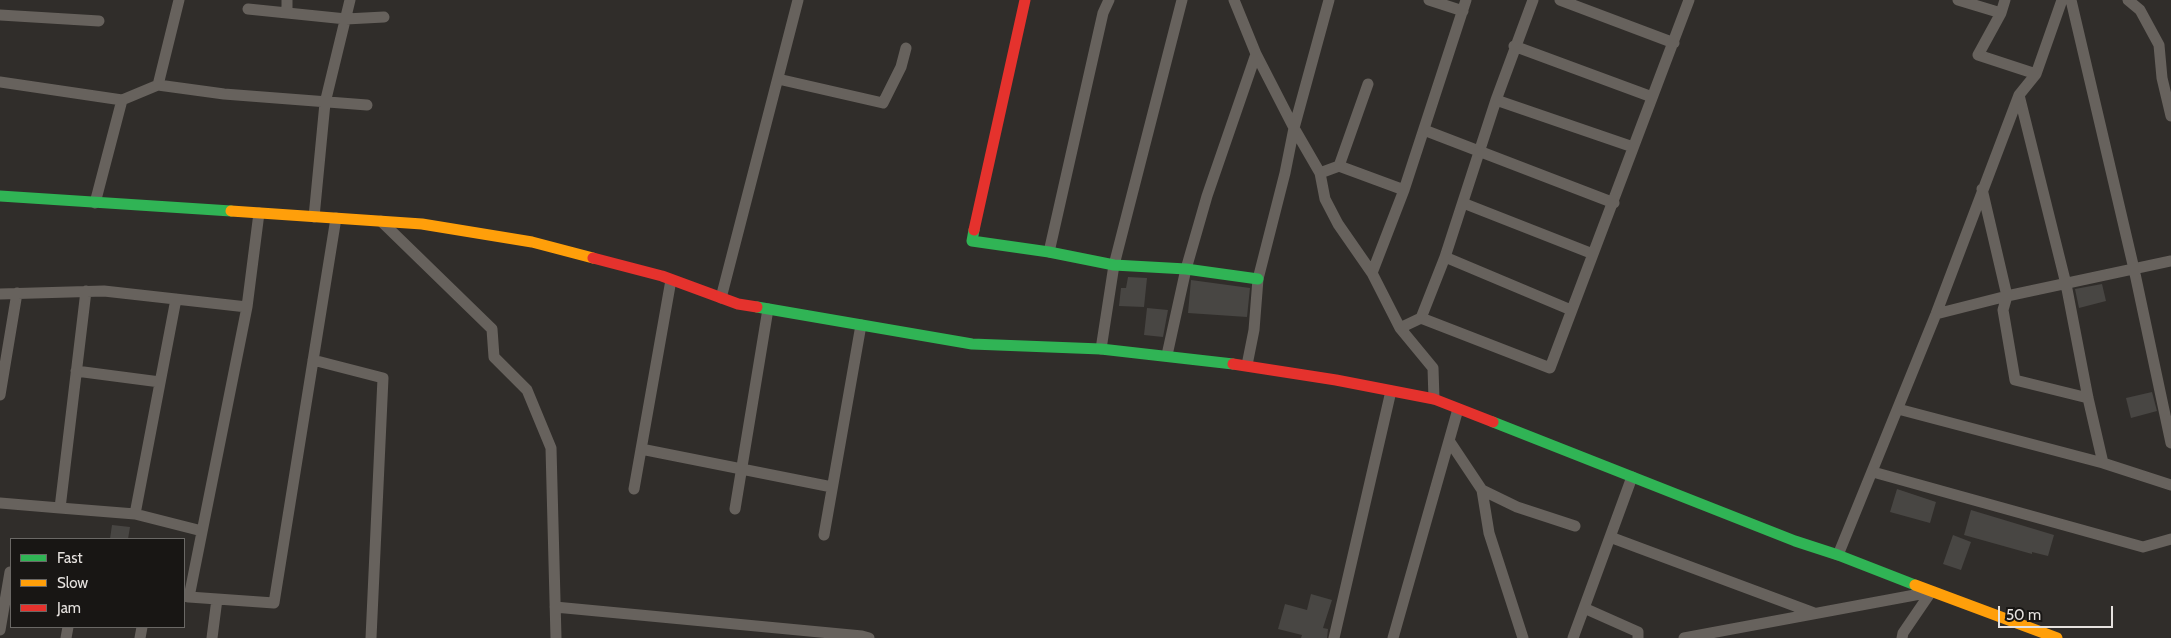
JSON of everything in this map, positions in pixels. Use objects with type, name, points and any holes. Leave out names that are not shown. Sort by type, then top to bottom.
[{"type":"street","points":[[158,85],[179,0]]},
{"type":"street","points":[[287,0],[287,13]]},
{"type":"street","points":[[314,217],[325,103],[350,0]]},
{"type":"street","points":[[721,298],[798,0]]},
{"type":"street","points":[[1025,0],[972,240],[1049,252],[1114,265],[1186,269],[1258,279]]},
{"type":"street","points":[[1049,252],[1104,13],[1109,0]]},
{"type":"street","points":[[1101,349],[1114,265],[1182,0]]},
{"type":"street","points":[[1234,0],[1256,54],[1294,128],[1320,173],[1325,199],[1338,224],[1372,272],[1400,328],[1433,368],[1434,399]]},
{"type":"street","points":[[1246,365],[1254,330],[1258,279],[1294,128],[1329,0]]},
{"type":"street","points":[[1372,272],[1404,190],[1465,6],[1429,0]]},
{"type":"street","points":[[1400,328],[1421,318],[1463,203],[1514,46],[1533,0]]},
{"type":"street","points":[[1560,0],[1674,43]]},
{"type":"street","points":[[1421,318],[1550,368],[1614,203],[1633,147],[1689,0]]},
{"type":"street","points":[[1958,0],[2001,13]]},
{"type":"street","points":[[2005,0],[2001,13],[1978,55],[2036,74]]},
{"type":"street","points":[[1838,555],[1874,472],[2019,95],[2036,74],[2062,0]]},
{"type":"street","points":[[2071,0],[2134,269],[2171,443]]},
{"type":"street","points":[[2128,0],[2140,10],[2159,45],[2162,78],[2171,116]]},
{"type":"street","points":[[248,9],[346,19],[384,17]]},
{"type":"street","points":[[0,15],[99,21]]},
{"type":"street","points":[[1514,46],[1652,97]]},
{"type":"street","points":[[778,79],[883,103],[901,67],[906,48]]},
{"type":"street","points":[[1167,355],[1186,269],[1207,196],[1256,54]]},
{"type":"street","points":[[0,82],[122,100],[158,85],[224,94],[367,105]]},
{"type":"street","points":[[1339,166],[1368,84]]},
{"type":"street","points":[[2019,95],[2066,284],[2088,398],[2103,463]]},
{"type":"street","points":[[95,203],[122,100]]},
{"type":"street","points":[[1496,100],[1633,147]]},
{"type":"street","points":[[1424,130],[1614,203]]},
{"type":"street","points":[[1320,173],[1339,166],[1404,190]]},
{"type":"street","points":[[1982,189],[2007,296],[2003,310],[2015,380],[2088,398]]},
{"type":"street","points":[[0,196],[422,224],[532,242],[671,280],[738,304],[972,344],[1101,349],[1246,365],[1434,399],[1795,541],[1838,555],[1931,592],[2057,638]]},
{"type":"street","points":[[1463,203],[1593,254]]},
{"type":"street","points":[[259,214],[247,307],[202,531],[186,596],[274,603],[336,218]]},
{"type":"street","points":[[381,221],[492,329],[494,357],[527,390],[551,448],[556,638]]},
{"type":"street","points":[[1444,257],[1571,310]]},
{"type":"street","points":[[1936,314],[2007,296],[2171,261]]},
{"type":"street","points":[[634,489],[671,280]]},
{"type":"street","points":[[0,294],[104,291],[247,307]]},
{"type":"street","points":[[60,508],[86,292]]},
{"type":"street","points":[[0,395],[17,293]]},
{"type":"street","points":[[135,514],[176,299]]},
{"type":"street","points":[[735,509],[768,309]]},
{"type":"street","points":[[824,535],[861,325]]},
{"type":"street","points":[[313,360],[383,378],[371,638]]},
{"type":"street","points":[[76,371],[160,382]]},
{"type":"street","points":[[1334,638],[1391,391]]},
{"type":"street","points":[[1393,638],[1458,409]]},
{"type":"street","points":[[1898,409],[2103,463],[2171,485]]},
{"type":"street","points":[[1450,442],[1482,490],[1489,533],[1523,638]]},
{"type":"street","points":[[641,449],[832,487]]},
{"type":"street","points":[[1874,472],[2142,546],[2171,539]]},
{"type":"street","points":[[1573,638],[1632,477]]},
{"type":"street","points":[[1482,490],[1517,507],[1575,526]]},
{"type":"street","points":[[0,503],[135,514],[202,531]]},
{"type":"street","points":[[1610,537],[1815,614]]},
{"type":"street","points":[[0,630],[7,572]]},
{"type":"street","points":[[1684,638],[1931,592]]},
{"type":"street","points":[[1902,638],[1902,633],[1931,592]]},
{"type":"street","points":[[212,638],[217,599]]},
{"type":"street","points":[[556,607],[869,638]]},
{"type":"street","points":[[1584,608],[1638,632],[1638,638]]},
{"type":"building","points":[[1128,277],[1147,278],[1144,307],[1119,306],[1121,288],[1126,288]]},
{"type":"building","points":[[1191,280],[1250,288],[1247,317],[1188,313]]},
{"type":"building","points":[[2102,284],[2106,301],[2079,308],[2075,289]]},
{"type":"building","points":[[1147,308],[1168,310],[1163,337],[1144,335]]},
{"type":"building","points":[[2152,392],[2157,411],[2131,418],[2126,398]]},
{"type":"building","points":[[1897,489],[1936,502],[1930,523],[1890,512]]},
{"type":"building","points":[[1971,510],[2054,535],[2048,556],[2032,552],[2032,554],[1964,535]]},
{"type":"building","points":[[112,525],[130,527],[128,538],[110,538]]},
{"type":"building","points":[[1953,535],[1971,542],[1961,570],[1943,564]]},
{"type":"building","points":[[1311,594],[1332,600],[1323,628],[1328,629],[1327,638],[1301,638],[1302,635],[1278,629],[1285,604],[1307,610]]},
{"type":"traffic: fast","points":[[0,196],[231,211]]},
{"type":"traffic: fast","points":[[974,230],[972,241],[1049,252],[1114,265],[1186,269],[1258,279]]},
{"type":"traffic: fast","points":[[757,307],[972,344],[1101,349],[1233,364]]},
{"type":"traffic: fast","points":[[1493,422],[1795,541],[1838,555],[1915,585]]},
{"type":"traffic: slow","points":[[231,211],[422,224],[532,242],[593,258]]},
{"type":"traffic: slow","points":[[1915,585],[2057,638]]},
{"type":"traffic: jam","points":[[974,230],[1025,0]]},
{"type":"traffic: jam","points":[[593,258],[662,276],[738,304],[757,307]]},
{"type":"traffic: jam","points":[[1233,364],[1336,380],[1434,399],[1493,422]]}]
